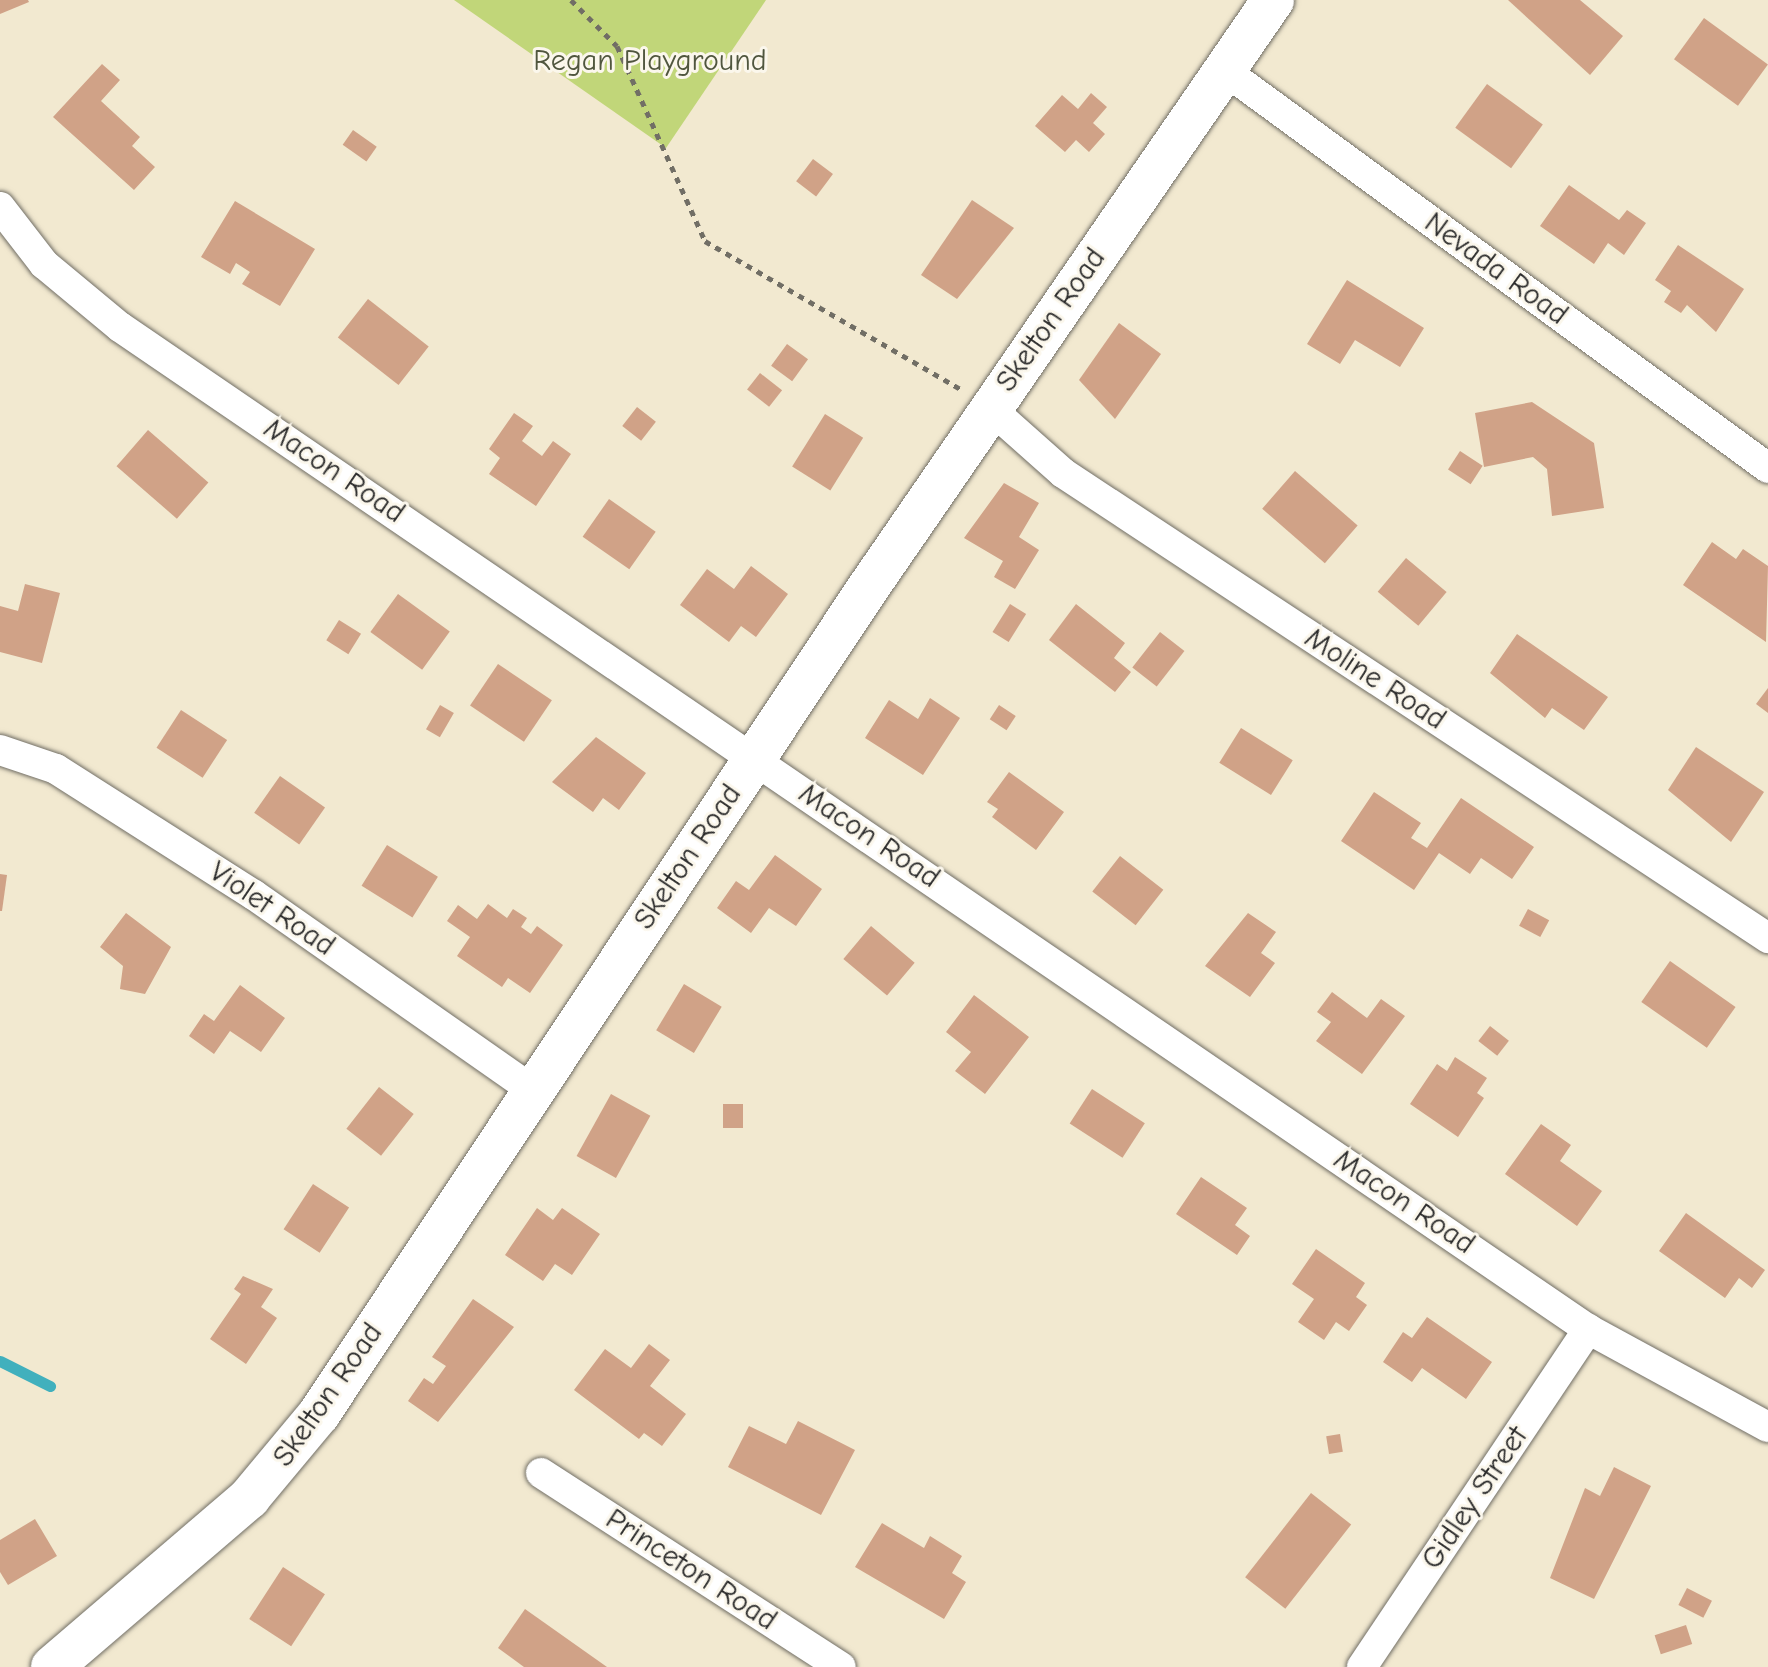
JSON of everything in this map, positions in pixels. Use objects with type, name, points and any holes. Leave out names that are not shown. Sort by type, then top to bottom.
[{"type":"street","name":"Skelton Road","points":[[52,1667],[161,1580],[282,1465],[754,758],[1273,0]]},
{"type":"street","name":"Nevada Road","points":[[1224,70],[1768,468]]},
{"type":"street","name":"Macon Road","points":[[0,207],[44,264],[120,327],[1588,1329],[1768,1427]]},
{"type":"street","name":"Moline Road","points":[[991,409],[1063,473],[1768,938]]},
{"type":"street","name":"Violet Road","points":[[0,750],[56,769],[254,895],[532,1090]]},
{"type":"street","name":"Gidley Street","points":[[1362,1667],[1588,1329]]},
{"type":"street","name":"Princeton Road","points":[[541,1473],[841,1667]]},
{"type":"path","points":[[571,0],[617,46],[705,241],[991,409]]},
{"type":"green space","name":"Regan Playground","points":[[454,0],[766,0],[666,148]]},
{"type":"building","points":[[0,0],[28,0],[29,2],[0,14]]},
{"type":"building","points":[[1508,0],[1580,0],[1623,36],[1590,75]]},
{"type":"building","points":[[1704,18],[1768,64],[1738,106],[1674,59]]},
{"type":"building","points":[[102,64],[120,80],[101,101],[140,137],[132,146],[155,167],[134,190],[53,117]]},
{"type":"building","points":[[1487,84],[1543,125],[1511,168],[1455,128]]},
{"type":"building","points":[[1091,93],[1107,107],[1093,123],[1105,134],[1089,152],[1076,140],[1065,152],[1035,126],[1062,95],[1078,109]]},
{"type":"building","points":[[353,130],[377,147],[366,161],[343,145]]},
{"type":"building","points":[[813,159],[833,174],[816,196],[796,181]]},
{"type":"building","points":[[1569,185],[1619,220],[1627,210],[1646,223],[1624,255],[1608,243],[1594,264],[1540,226]]},
{"type":"building","points":[[972,200],[1014,228],[957,299],[921,275]]},
{"type":"building","points":[[235,201],[315,249],[280,306],[242,284],[250,272],[236,263],[230,274],[201,257]]},
{"type":"building","points":[[1678,245],[1744,289],[1716,332],[1687,305],[1681,313],[1664,302],[1671,291],[1655,280]]},
{"type":"building","points":[[1347,280],[1424,328],[1400,367],[1355,340],[1340,364],[1307,344]]},
{"type":"building","points":[[368,299],[429,346],[399,385],[338,338]]},
{"type":"building","points":[[1119,323],[1161,354],[1115,419],[1079,380]]},
{"type":"building","points":[[787,344],[808,359],[792,381],[771,366]]},
{"type":"building","points":[[760,373],[782,390],[769,407],[747,390]]},
{"type":"building","points":[[1532,402],[1594,443],[1604,508],[1552,516],[1547,469],[1533,457],[1484,467],[1475,413]]},
{"type":"building","points":[[637,407],[656,422],[641,441],[622,426]]},
{"type":"building","points":[[514,413],[533,426],[522,441],[542,456],[553,441],[571,454],[536,506],[489,474],[500,458],[489,449]]},
{"type":"building","points":[[825,414],[863,438],[830,490],[792,467]]},
{"type":"building","points":[[148,430],[208,482],[177,519],[117,466]]},
{"type":"building","points":[[1460,451],[1483,466],[1471,484],[1448,469]]},
{"type":"building","points":[[1295,471],[1358,525],[1325,563],[1262,509]]},
{"type":"building","points":[[1004,483],[1039,503],[1019,537],[1039,550],[1015,589],[994,577],[1003,561],[964,538]]},
{"type":"building","points":[[609,499],[656,532],[629,569],[583,537]]},
{"type":"building","points":[[1712,542],[1736,559],[1743,549],[1768,566],[1766,642],[1683,585]]},
{"type":"building","points":[[1406,558],[1447,592],[1418,626],[1378,592]]},
{"type":"building","points":[[751,566],[788,594],[756,637],[741,626],[729,642],[680,605],[707,569],[734,589]]},
{"type":"building","points":[[25,584],[60,593],[42,663],[0,652],[0,606],[18,611]]},
{"type":"building","points":[[398,594],[450,632],[422,670],[370,632]]},
{"type":"building","points":[[1010,604],[1026,614],[1009,642],[993,632]]},
{"type":"building","points":[[1076,604],[1125,643],[1114,658],[1131,672],[1115,692],[1049,640]]},
{"type":"building","points":[[339,620],[361,634],[348,654],[326,640]]},
{"type":"building","points":[[1160,632],[1184,651],[1157,687],[1132,667]]},
{"type":"building","points":[[1517,634],[1608,697],[1584,730],[1552,708],[1545,718],[1490,673]]},
{"type":"building","points":[[498,664],[552,700],[524,742],[470,705]]},
{"type":"building","points":[[1768,688],[1768,713],[1756,704]]},
{"type":"building","points":[[930,698],[960,718],[923,775],[865,738],[889,700],[918,719]]},
{"type":"building","points":[[440,705],[454,713],[440,737],[426,729]]},
{"type":"building","points":[[999,705],[1016,716],[1007,730],[990,719]]},
{"type":"building","points":[[181,710],[227,740],[203,778],[156,748]]},
{"type":"building","points":[[1241,728],[1293,760],[1271,795],[1219,763]]},
{"type":"building","points":[[596,737],[646,773],[619,810],[603,798],[593,812],[552,782]]},
{"type":"building","points":[[1696,747],[1764,792],[1731,842],[1668,790]]},
{"type":"building","points":[[1009,772],[1064,812],[1036,850],[992,817],[998,809],[987,802]]},
{"type":"building","points":[[280,776],[325,808],[299,844],[254,813]]},
{"type":"building","points":[[1374,792],[1421,823],[1411,838],[1427,848],[1461,798],[1534,847],[1512,879],[1481,858],[1470,874],[1439,853],[1414,890],[1341,841]]},
{"type":"building","points":[[387,845],[438,877],[412,918],[362,886]]},
{"type":"building","points":[[775,855],[822,889],[796,926],[769,908],[751,933],[717,908],[736,881],[749,890]]},
{"type":"building","points":[[1120,856],[1163,890],[1136,925],[1092,891]]},
{"type":"building","points":[[0,874],[7,875],[2,911],[0,911]]},
{"type":"building","points":[[488,904],[507,918],[513,909],[527,918],[521,927],[531,934],[537,926],[563,945],[530,993],[508,978],[502,987],[457,956],[470,937],[447,921],[458,905],[477,919]]},
{"type":"building","points":[[1528,909],[1549,920],[1540,937],[1519,926]]},
{"type":"building","points":[[126,913],[171,947],[145,994],[120,989],[123,966],[100,947]]},
{"type":"building","points":[[1248,913],[1276,932],[1261,953],[1275,963],[1250,997],[1205,966]]},
{"type":"building","points":[[871,926],[915,963],[887,996],[843,959]]},
{"type":"building","points":[[1670,961],[1736,1007],[1707,1048],[1641,1002]]},
{"type":"building","points":[[684,984],[722,1007],[694,1053],[656,1030]]},
{"type":"building","points":[[240,985],[285,1018],[261,1052],[230,1031],[214,1054],[189,1036],[204,1014],[214,1021]]},
{"type":"building","points":[[1332,992],[1367,1018],[1381,999],[1405,1016],[1362,1074],[1316,1041],[1331,1022],[1317,1012]]},
{"type":"building","points":[[974,995],[1029,1037],[985,1094],[955,1071],[971,1052],[946,1032]]},
{"type":"building","points":[[1490,1026],[1509,1041],[1497,1056],[1478,1041]]},
{"type":"building","points":[[1455,1057],[1487,1078],[1477,1093],[1484,1098],[1458,1137],[1410,1104],[1437,1064],[1447,1071]]},
{"type":"building","points":[[379,1087],[414,1114],[381,1156],[346,1129]]},
{"type":"building","points":[[1092,1089],[1145,1123],[1123,1158],[1070,1123]]},
{"type":"building","points":[[611,1094],[650,1116],[616,1178],[577,1156]]},
{"type":"building","points":[[723,1104],[743,1104],[743,1128],[723,1128]]},
{"type":"building","points":[[1541,1124],[1571,1145],[1560,1161],[1602,1191],[1577,1226],[1505,1174]]},
{"type":"building","points":[[1201,1177],[1247,1208],[1235,1225],[1250,1236],[1237,1255],[1176,1214]]},
{"type":"building","points":[[313,1184],[349,1207],[320,1253],[284,1229]]},
{"type":"building","points":[[537,1208],[553,1220],[562,1208],[600,1234],[572,1275],[555,1264],[543,1281],[505,1255]]},
{"type":"building","points":[[1686,1213],[1765,1270],[1752,1288],[1739,1278],[1725,1298],[1659,1251]]},
{"type":"building","points":[[1316,1249],[1365,1283],[1356,1297],[1367,1305],[1349,1331],[1336,1322],[1324,1340],[1298,1322],[1314,1299],[1292,1284]]},
{"type":"building","points":[[243,1276],[273,1289],[261,1307],[277,1318],[246,1364],[210,1339],[241,1294],[234,1289]]},
{"type":"building","points":[[473,1299],[514,1327],[438,1422],[408,1401],[424,1378],[433,1384],[446,1366],[432,1357]]},
{"type":"building","points":[[1427,1317],[1492,1362],[1466,1399],[1422,1368],[1412,1382],[1383,1362],[1403,1332],[1412,1338]]},
{"type":"building","points":[[649,1344],[670,1360],[650,1386],[686,1414],[662,1446],[644,1433],[639,1439],[574,1390],[605,1349],[631,1368]]},
{"type":"building","points":[[798,1421],[855,1450],[821,1515],[728,1467],[749,1426],[786,1444]]},
{"type":"building","points":[[1340,1434],[1343,1452],[1329,1454],[1326,1436]]},
{"type":"building","points":[[1614,1467],[1651,1486],[1594,1599],[1550,1578],[1585,1488],[1600,1496]]},
{"type":"building","points":[[1311,1493],[1351,1524],[1285,1609],[1245,1577]]},
{"type":"building","points":[[35,1519],[57,1556],[8,1585],[0,1572],[0,1540]]},
{"type":"building","points":[[882,1523],[924,1548],[930,1536],[962,1556],[952,1573],[966,1582],[944,1619],[855,1567]]},
{"type":"building","points":[[283,1567],[325,1594],[291,1646],[249,1619]]},
{"type":"building","points":[[1687,1588],[1712,1601],[1703,1618],[1678,1605]]},
{"type":"building","points":[[525,1609],[607,1667],[524,1667],[498,1648]]},
{"type":"building","points":[[1686,1625],[1692,1644],[1661,1654],[1655,1635]]},
{"type":"waterway","points":[[0,1361],[50,1386]]}]
